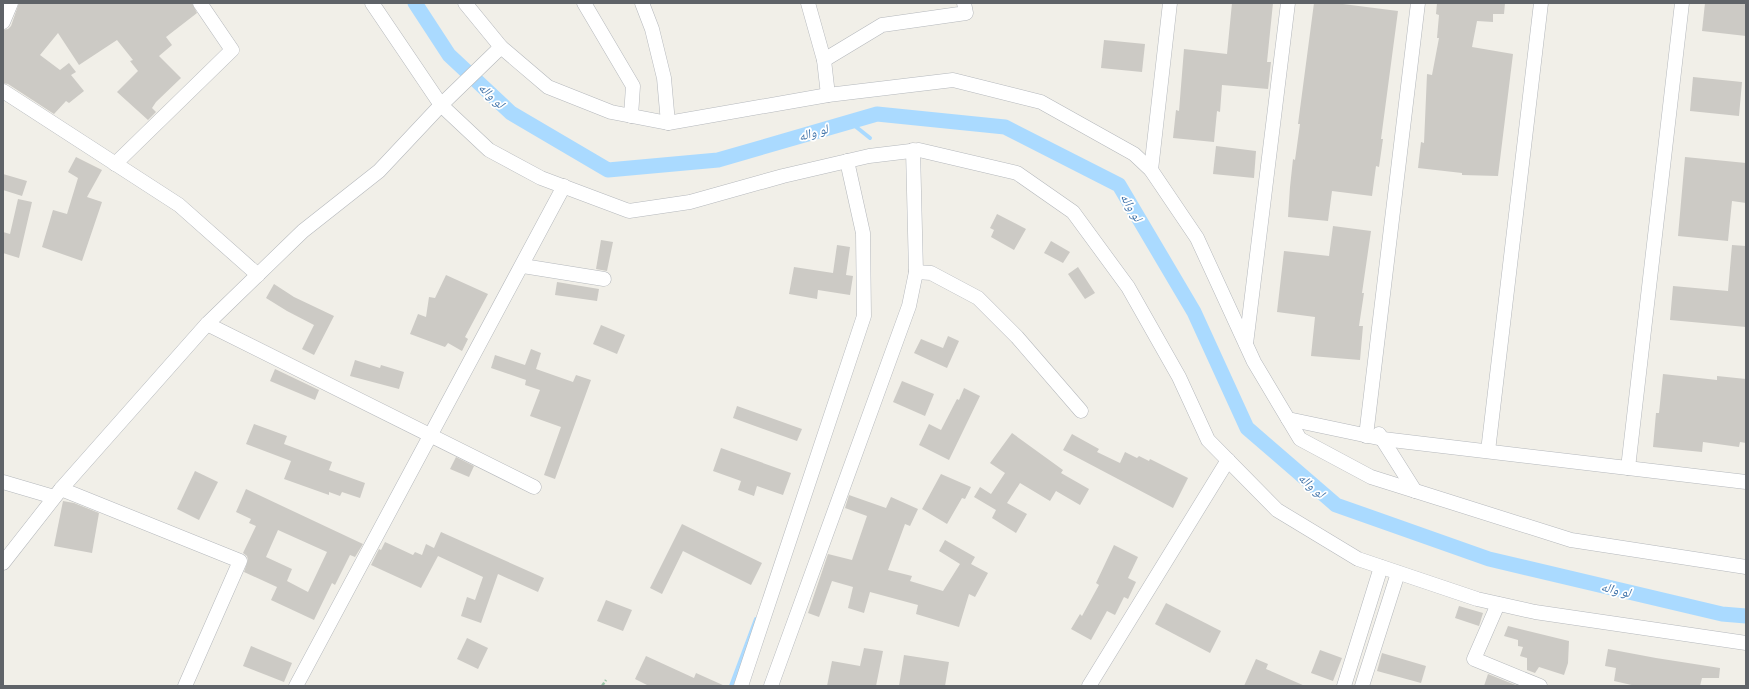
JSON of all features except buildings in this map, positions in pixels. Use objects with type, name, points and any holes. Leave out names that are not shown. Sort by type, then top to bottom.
[{"type":"street","points":[[3,22],[11,3]]},
{"type":"street","points":[[115,164],[232,50],[200,3]]},
{"type":"street","points":[[372,3],[441,105],[489,150],[541,178],[629,211],[690,202],[783,176],[847,161],[869,156],[913,150],[919,150],[1018,173],[1073,212],[1128,287],[1179,377],[1208,440],[1277,510],[1358,559],[1476,599],[1535,612],[1746,643]]},
{"type":"street","points":[[465,3],[497,51],[548,87],[611,112],[668,123],[828,95],[954,80],[1042,102],[1134,154],[1151,170],[1197,238],[1254,362],[1300,439],[1371,477],[1571,540],[1746,567]]},
{"type":"street","points":[[584,3],[633,86],[631,116]]},
{"type":"street","points":[[642,3],[652,29],[664,78],[668,123]]},
{"type":"street","points":[[808,3],[824,60],[828,95]]},
{"type":"street","points":[[824,60],[882,25],[966,13],[964,3]]},
{"type":"street","points":[[1151,170],[1170,3]]},
{"type":"street","points":[[1246,345],[1288,3]]},
{"type":"street","points":[[1366,436],[1418,3]]},
{"type":"street","points":[[1488,451],[1541,3]]},
{"type":"street","points":[[1628,468],[1682,3]]},
{"type":"street","points":[[3,563],[57,493],[207,324],[303,231],[379,171],[441,105],[497,51]]},
{"type":"street","points":[[3,91],[179,205],[258,275]]},
{"type":"street","points":[[771,686],[909,306],[916,272],[913,150]]},
{"type":"street","points":[[741,686],[864,316],[863,233],[847,161]]},
{"type":"street","points":[[296,686],[430,435],[523,266],[564,186]]},
{"type":"street","points":[[523,266],[604,279]]},
{"type":"street","points":[[916,272],[931,273],[978,298],[1017,337],[1081,411]]},
{"type":"street","points":[[207,324],[534,487]]},
{"type":"street","points":[[1288,419],[1383,439],[1746,482]]},
{"type":"street","points":[[1368,420],[1383,439],[1415,491]]},
{"type":"street","points":[[1089,686],[1228,460]]},
{"type":"street","points":[[3,482],[57,493],[240,561],[185,686]]},
{"type":"street","points":[[1344,686],[1381,567]]},
{"type":"street","points":[[1362,686],[1398,572]]},
{"type":"street","points":[[1498,604],[1474,659],[1540,686]]},
{"type":"path","points":[[602,686],[606,680]]},
{"type":"waterway","name":"لو واله","points":[[415,3],[449,55],[511,113],[608,170],[718,160],[877,114],[1005,127],[1119,185],[1194,312],[1247,428],[1336,505],[1489,559],[1722,614],[1746,616]]},
{"type":"waterway","points":[[850,122],[870,138]]},
{"type":"waterway","points":[[731,686],[756,619]]}]
